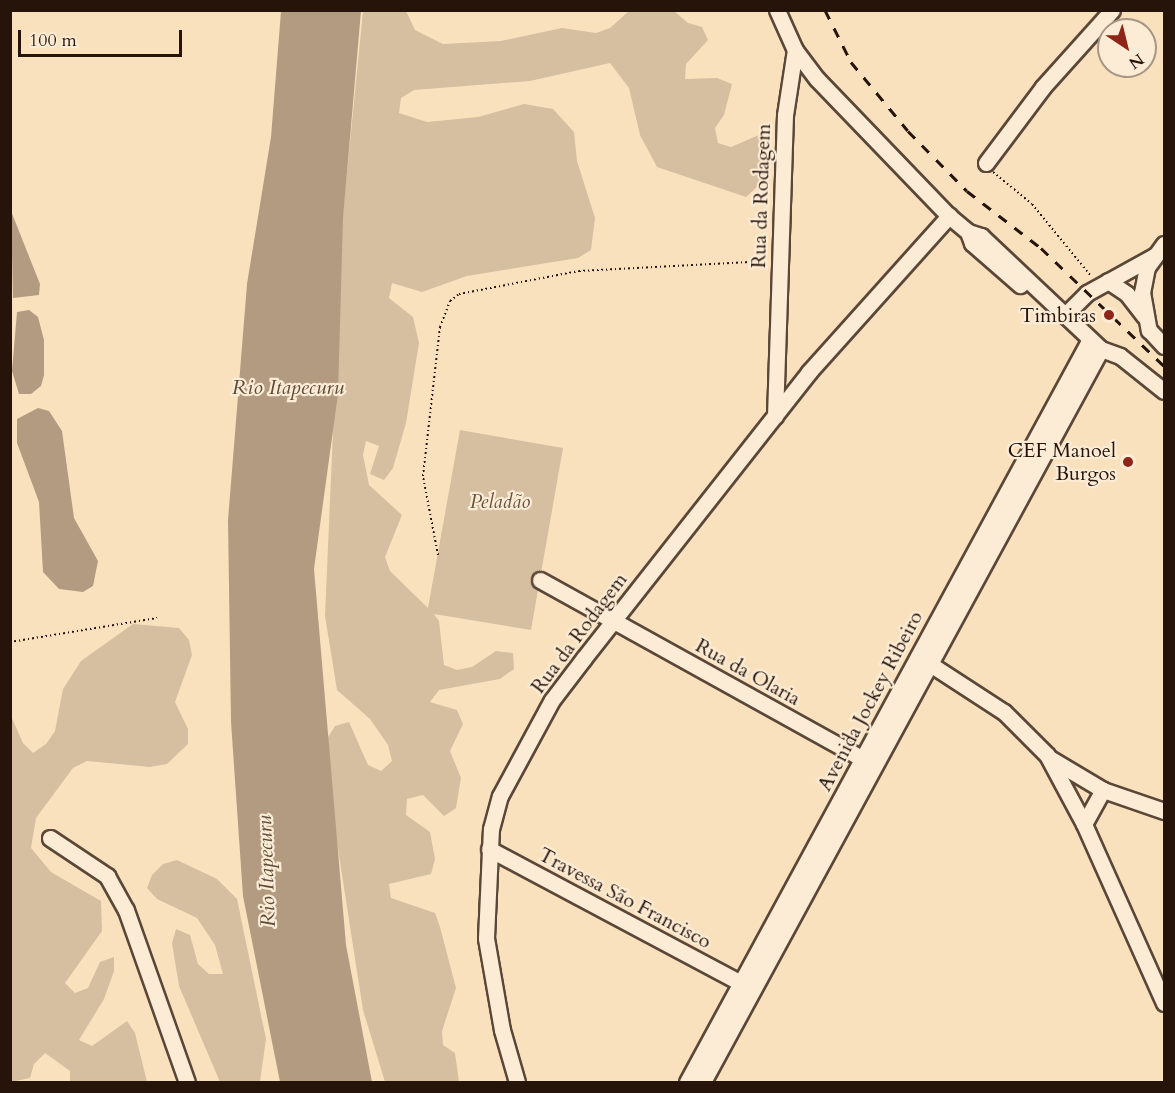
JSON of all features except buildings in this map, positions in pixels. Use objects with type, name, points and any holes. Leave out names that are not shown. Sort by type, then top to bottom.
[{"type":"street","points":[[777,10],[795,50],[817,79],[949,216],[968,232],[980,250],[1074,332],[1120,356],[1164,391]]},
{"type":"street","points":[[986,163],[1043,87],[1112,10]]},
{"type":"street","name":"Rua da Rodagem","points":[[775,416],[785,115],[795,50]]},
{"type":"street","name":"Rua da Rodagem","points":[[517,1083],[502,1030],[486,938],[489,849],[500,796],[552,700],[613,621],[775,416],[949,216]]},
{"type":"street","points":[[968,232],[981,236],[1067,313],[1091,340]]},
{"type":"street","points":[[1067,313],[1103,284],[1160,250]]},
{"type":"street","points":[[1147,323],[1142,292],[1160,250]]},
{"type":"street","points":[[1103,284],[1127,294],[1164,346]]},
{"type":"street","name":"Avenida Jockey Ribeiro","points":[[868,762],[930,664],[1091,340]]},
{"type":"street","name":"Avenida Jockey Ribeiro","points":[[703,1083],[747,987],[1091,340]]},
{"type":"street","name":"Rua da Olaria","points":[[540,580],[868,762]]},
{"type":"street","points":[[930,664],[1004,712],[1047,755],[1072,775],[1103,790],[1164,811]]},
{"type":"street","points":[[1047,755],[1084,824],[1164,1003]]},
{"type":"street","points":[[1084,824],[1103,790]]},
{"type":"street","points":[[50,838],[107,876],[126,910],[187,1083]]},
{"type":"street","name":"Travessa São Francisco","points":[[489,849],[747,987]]},
{"type":"street","name":"Avenida Jockey Ribeiro","points":[[687,1083],[747,987]]},
{"type":"path","points":[[986,163],[1032,204],[1103,284]]},
{"type":"path","points":[[438,555],[423,476],[440,327],[450,301],[459,294],[579,272],[780,261]]},
{"type":"path","points":[[10,642],[157,618]]},
{"type":"green space","name":"Peladão","points":[[363,11],[406,11],[415,30],[443,44],[501,41],[562,28],[596,33],[610,28],[629,11],[674,11],[688,23],[702,27],[708,40],[686,64],[685,79],[717,78],[732,84],[724,115],[715,128],[718,143],[731,147],[759,135],[771,162],[768,177],[746,197],[657,167],[640,135],[629,88],[610,63],[530,81],[414,90],[401,98],[399,113],[427,122],[478,117],[524,104],[553,109],[574,132],[577,161],[595,218],[591,250],[578,258],[467,276],[422,292],[392,283],[389,298],[413,317],[419,343],[406,423],[393,468],[384,480],[370,474],[379,446],[366,441],[363,455],[369,485],[402,515],[385,557],[390,571],[428,608],[460,430],[563,448],[531,630],[434,614],[439,621],[444,665],[457,670],[472,667],[496,651],[513,653],[514,669],[500,679],[439,690],[430,702],[457,710],[463,724],[450,751],[461,778],[456,808],[444,816],[423,795],[407,799],[406,815],[430,832],[435,859],[431,874],[389,884],[391,898],[435,913],[440,927],[456,988],[442,1031],[443,1045],[455,1053],[459,1082],[385,1082],[363,1010],[333,817],[327,739],[335,726],[349,722],[368,765],[381,771],[392,761],[388,745],[370,719],[337,690],[325,616],[342,223]]},
{"type":"green space","points":[[133,624],[179,628],[189,640],[192,655],[175,702],[188,729],[188,744],[167,764],[150,767],[87,761],[73,768],[36,818],[31,848],[51,872],[101,901],[102,931],[65,983],[75,993],[88,988],[100,962],[114,957],[114,971],[104,999],[79,1040],[92,1046],[127,1021],[135,1033],[147,1082],[70,1082],[70,1071],[45,1053],[34,1064],[30,1078],[11,1082],[11,716],[23,743],[33,753],[46,744],[55,731],[63,689],[81,661]]},
{"type":"green space","points":[[177,860],[217,879],[237,899],[266,1039],[260,1082],[220,1082],[179,986],[172,943],[176,929],[190,935],[198,964],[209,974],[223,974],[215,945],[197,918],[157,899],[147,888],[152,875],[163,864]]},
{"type":"water","name":"Rio Itapecuru","points":[[281,11],[361,11],[343,218],[338,394],[314,569],[346,945],[372,1082],[280,1082],[243,896],[231,722],[228,520],[247,284],[271,137]]},
{"type":"water","points":[[11,211],[40,284],[39,295],[13,298]]},
{"type":"water","points":[[29,310],[38,317],[44,340],[44,375],[41,386],[31,394],[19,394],[12,371],[17,312]]},
{"type":"water","points":[[38,408],[49,411],[62,431],[74,518],[98,561],[93,586],[83,592],[59,589],[43,572],[39,502],[17,443],[17,419]]},
{"type":"railway","points":[[825,10],[851,62],[908,131],[967,191],[1041,248],[1164,366]]},
{"type":"place","name":"Timbiras","points":[[1109,315]]},
{"type":"place","name":"CEF Manoel Burgos","points":[[1128,462]]}]
